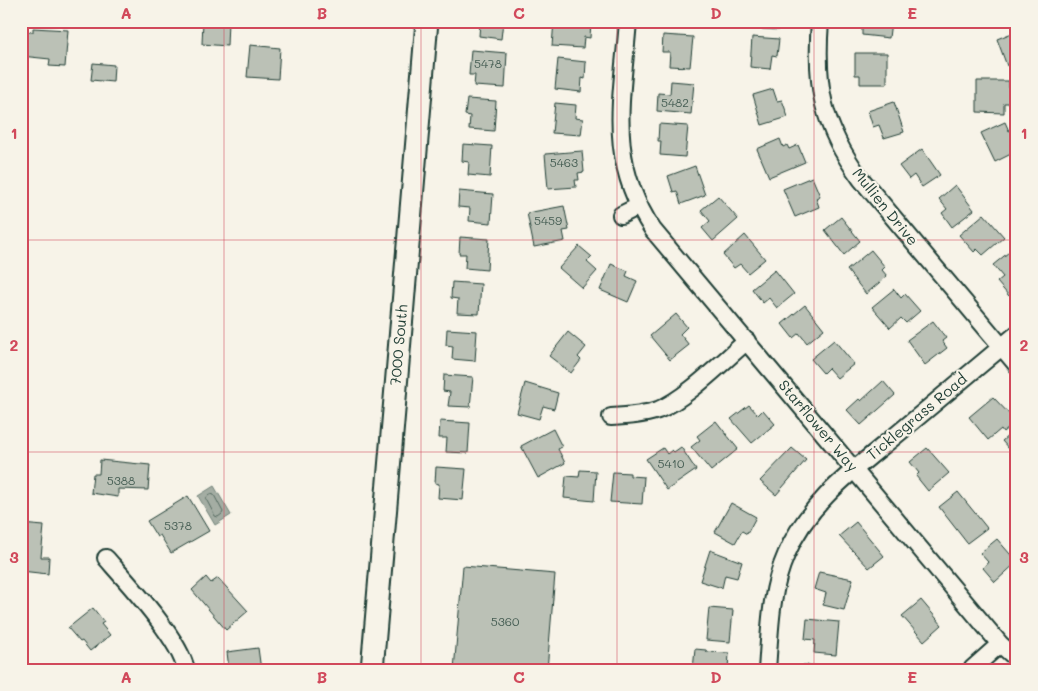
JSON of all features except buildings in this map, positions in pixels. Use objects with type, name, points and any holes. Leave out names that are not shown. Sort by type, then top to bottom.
[{"type":"street","name":"7000 South","points":[[372,670],[427,21]]},
{"type":"street","name":"Starflower Way","points":[[628,21],[620,143],[627,180],[653,230],[1000,644],[1017,660]]},
{"type":"street","name":"Mullien Drive","points":[[820,21],[817,52],[820,91],[830,128],[839,146],[861,179],[1017,365]]},
{"type":"street","points":[[621,215],[639,206]]},
{"type":"street","name":"Ticklegrass Road","points":[[766,670],[778,574],[795,535],[807,517],[821,500],[855,470],[1017,334]]},
{"type":"street","points":[[612,417],[645,414],[660,409],[678,399],[747,341]]},
{"type":"street","points":[[106,558],[135,592],[175,645],[186,670]]},
{"type":"street","points":[[972,669],[1000,644]]},
{"type":"water","points":[[214,486],[231,515],[215,525],[198,496]]}]
